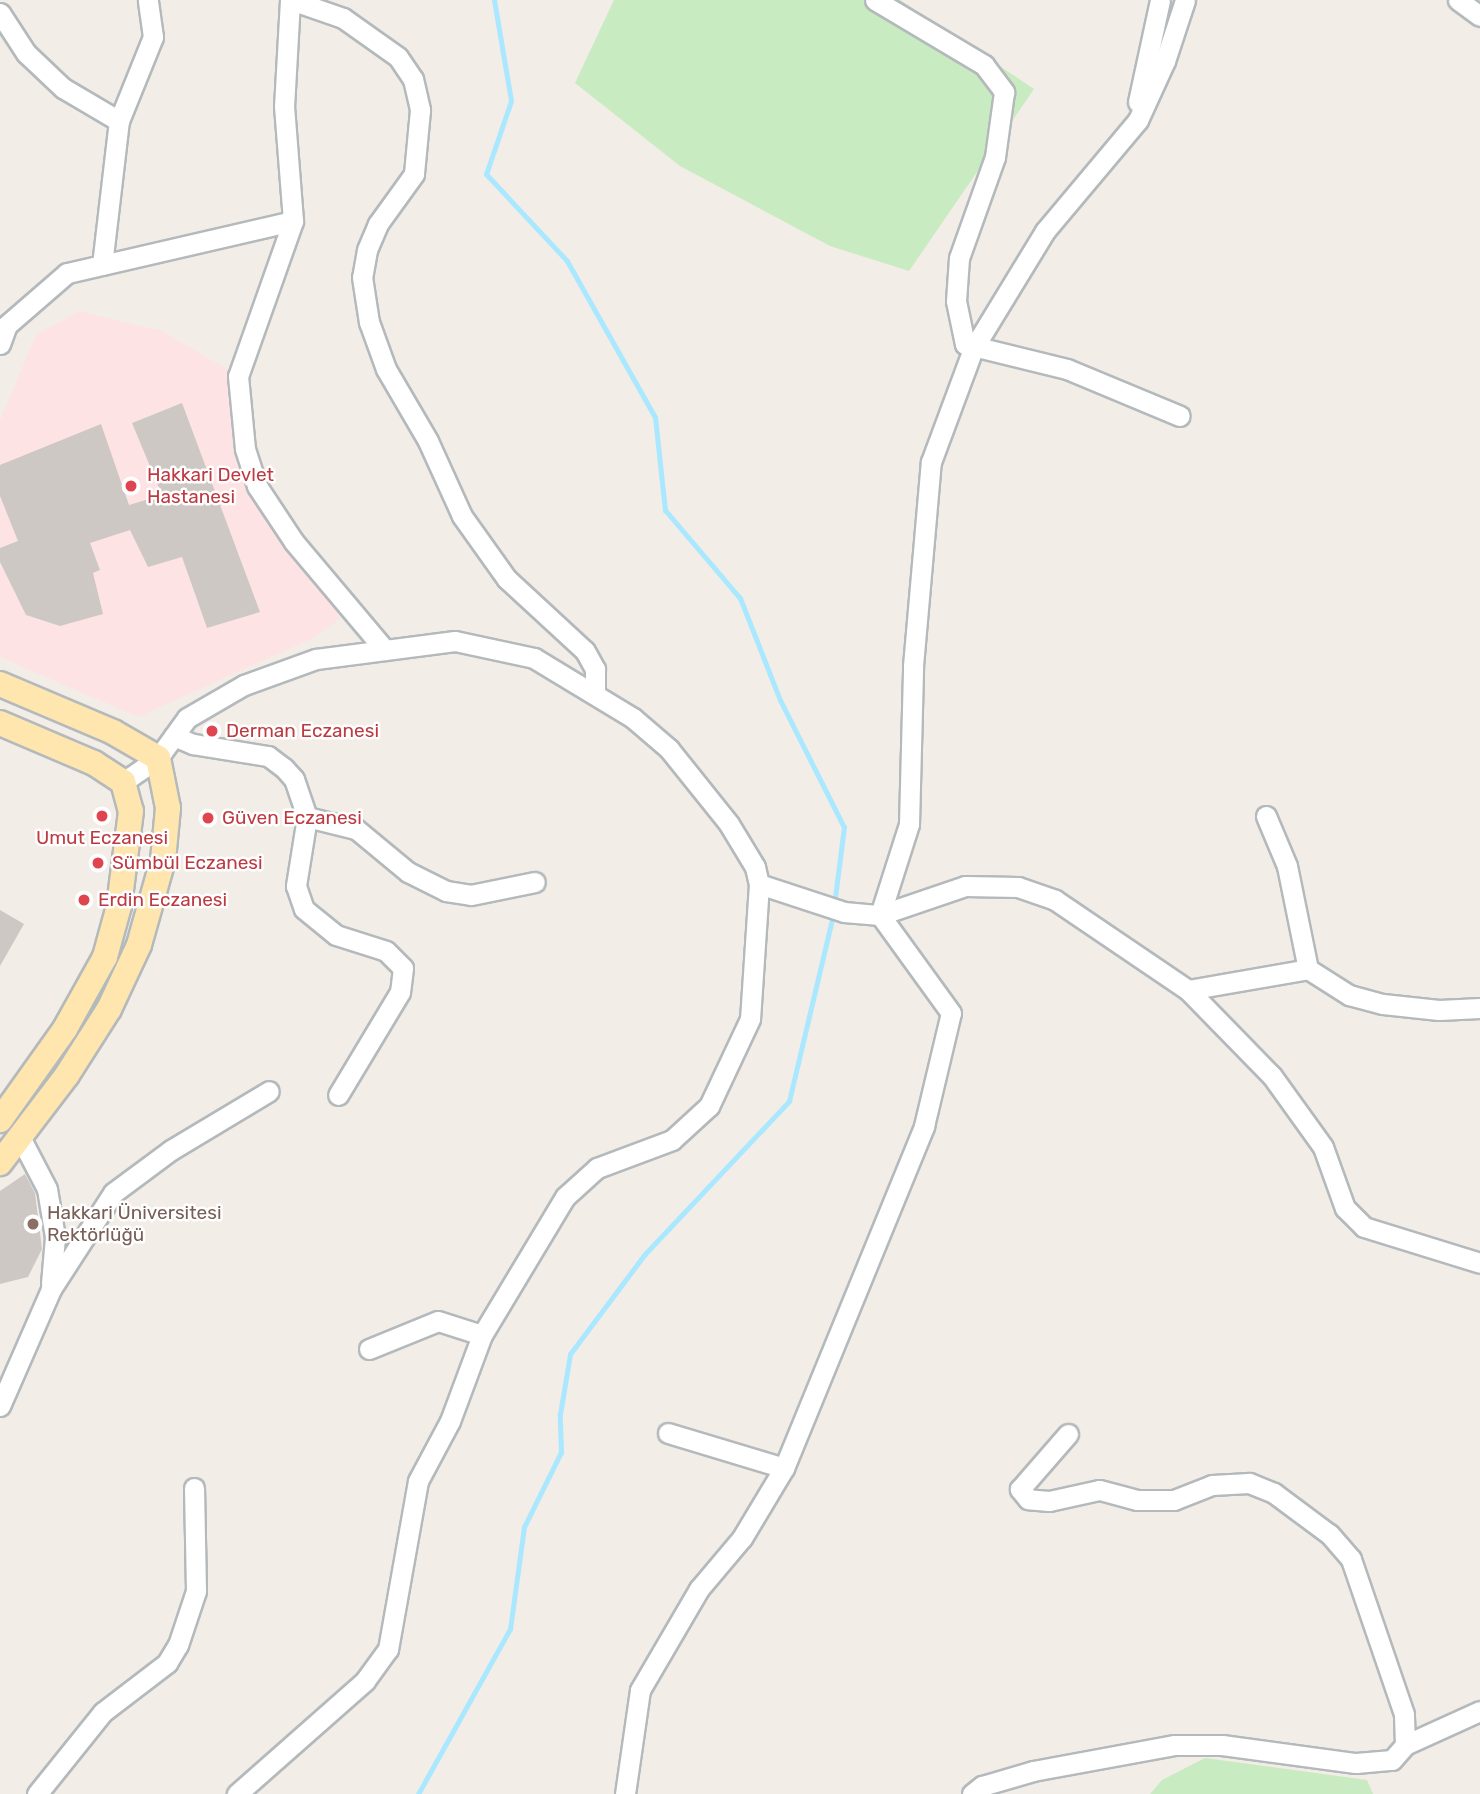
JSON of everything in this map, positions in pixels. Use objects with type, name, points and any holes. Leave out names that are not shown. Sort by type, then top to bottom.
[{"type":"main road","points":[[0,684],[113,732],[158,758],[167,821],[163,860],[139,945],[109,1009],[21,1139],[0,1163]]},
{"type":"main road","points":[[0,723],[94,763],[123,782],[130,822],[120,906],[105,957],[65,1029],[4,1108]]},
{"type":"street","points":[[102,265],[119,121],[153,37],[148,0]]},
{"type":"street","points":[[385,649],[294,542],[257,486],[245,449],[238,376],[293,221],[284,106],[290,0],[343,18],[398,57],[413,79],[420,110],[414,174],[378,224],[367,250],[362,277],[369,322],[386,369],[428,441],[462,516],[507,579],[585,651],[595,669],[594,692]]},
{"type":"street","points":[[875,0],[984,65],[1004,92],[995,157],[962,242],[956,279],[961,336],[973,349],[1030,357],[1067,369],[1180,416]]},
{"type":"street","points":[[1132,127],[1160,0]]},
{"type":"street","points":[[880,915],[909,824],[913,666],[931,461],[973,349],[1045,231],[1132,127],[1165,61],[1185,0]]},
{"type":"street","points":[[1458,0],[1480,16]]},
{"type":"street","points":[[0,13],[26,53],[63,88],[119,121]]},
{"type":"street","points":[[0,344],[7,325],[67,273],[293,221]]},
{"type":"street","points":[[123,782],[158,758],[187,718],[244,685],[316,659],[455,641],[534,658],[594,692],[669,749],[729,824],[755,867],[759,884],[750,1019],[709,1106],[672,1140],[597,1168],[573,1187],[482,1335],[450,1421],[418,1481],[388,1649],[365,1681],[237,1794]]},
{"type":"street","points":[[174,736],[276,761],[294,779],[307,817],[296,886],[304,909],[335,935],[386,951],[399,962],[404,974],[376,1035],[338,1095]]},
{"type":"street","points":[[1266,816],[1287,866],[1308,969]]},
{"type":"street","points":[[307,817],[356,829],[408,872],[446,891],[471,894],[535,882]]},
{"type":"street","points":[[759,884],[790,892],[844,912],[880,915],[965,886],[1018,887],[1055,900],[1188,990],[1272,1076],[1323,1147],[1345,1208],[1364,1227],[1480,1264]]},
{"type":"street","points":[[625,1794],[640,1690],[699,1589],[742,1538],[784,1468],[923,1126],[951,1013],[880,915]]},
{"type":"street","points":[[1188,990],[1308,969],[1349,995],[1383,1004],[1439,1010],[1480,1008]]},
{"type":"street","points":[[0,1406],[51,1289],[113,1193],[171,1150],[269,1091]]},
{"type":"street","points":[[21,1139],[47,1189],[55,1237],[51,1289]]},
{"type":"street","points":[[369,1349],[438,1321],[482,1335]]},
{"type":"street","points":[[668,1433],[784,1468]]},
{"type":"street","points":[[1068,1434],[1020,1489],[1028,1499],[1049,1501],[1098,1490],[1137,1500],[1174,1500],[1213,1485],[1249,1483],[1274,1493],[1329,1534],[1351,1559],[1404,1714],[1405,1745]]},
{"type":"street","points":[[37,1794],[103,1712],[167,1663],[178,1645],[196,1591],[194,1488]]},
{"type":"street","points":[[972,1794],[982,1786],[1033,1771],[1174,1745],[1222,1745],[1356,1763],[1392,1760],[1405,1745],[1480,1711]]},
{"type":"shaded area","name":"Hakkari Devlet Hastanesi","points":[[79,311],[162,331],[230,371],[238,454],[288,517],[340,619],[313,638],[138,717],[0,657],[0,420],[36,335]]},
{"type":"green space","points":[[614,0],[900,0],[1034,89],[909,271],[830,246],[680,166],[575,83]]},
{"type":"green space","points":[[1205,1758],[1367,1780],[1373,1794],[1150,1794],[1162,1780]]},
{"type":"building","name":"Hakkari Devlet Hastanesi","points":[[182,403],[260,612],[207,628],[182,557],[148,567],[130,530],[90,543],[100,570],[93,573],[103,614],[60,626],[26,615],[0,562],[0,548],[18,541],[0,496],[0,465],[101,424],[129,505],[162,495],[132,423]]},
{"type":"building","points":[[0,910],[24,924],[0,966]]},
{"type":"building","name":"Hakkari Üniversitesi Rektörlüğü","points":[[25,1174],[35,1193],[42,1249],[28,1277],[0,1284],[0,1191]]},
{"type":"waterway","points":[[494,0],[511,101],[486,174],[567,261],[655,417],[665,510],[740,598],[780,700],[844,827],[834,905]]},
{"type":"waterway","points":[[418,1794],[510,1629],[524,1527],[561,1452],[560,1414],[570,1354],[644,1255],[789,1101],[833,915]]},
{"type":"place","name":"Hakkari Devlet Hastanesi","points":[[131,486]]},
{"type":"place","name":"Derman Eczanesi","points":[[212,731]]},
{"type":"place","name":"Umut Eczanesi","points":[[102,816]]},
{"type":"place","name":"Güven Eczanesi","points":[[208,818]]},
{"type":"place","name":"Sümbül Eczanesi","points":[[98,863]]},
{"type":"place","name":"Erdin Eczanesi","points":[[84,900]]},
{"type":"place","name":"Hakkari Üniversitesi Rektörlüğü","points":[[33,1224]]}]
